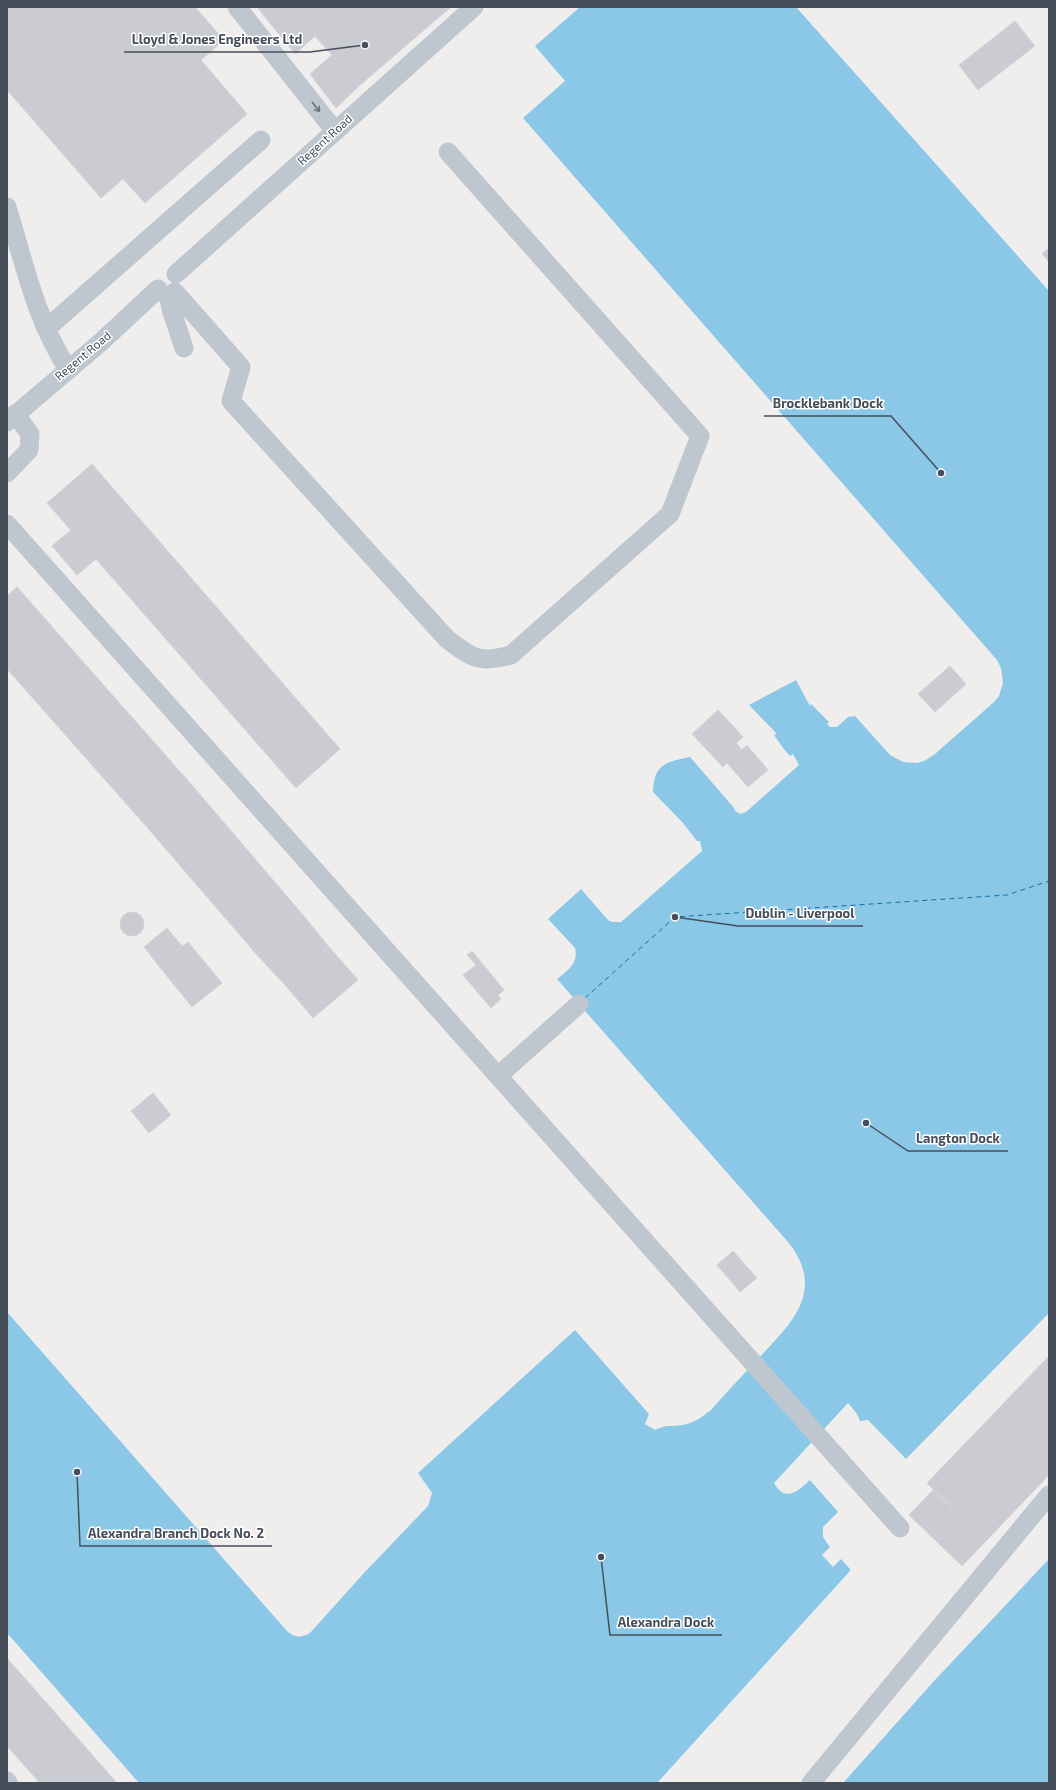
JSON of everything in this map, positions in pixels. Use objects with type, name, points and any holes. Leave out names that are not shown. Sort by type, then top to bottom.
[{"type":"street","points":[[237,7],[335,131]]},
{"type":"street","name":"Regent Road","points":[[11,418],[100,342],[169,287],[335,131],[474,7]]},
{"type":"street","points":[[46,329],[261,140]]},
{"type":"street","points":[[169,287],[241,367],[231,401],[443,635],[470,657],[493,660],[511,655],[670,514],[700,436],[448,152]]},
{"type":"street","points":[[7,207],[46,329],[54,348],[68,369]]},
{"type":"street","points":[[169,287],[172,312],[184,348]]},
{"type":"street","points":[[7,473],[29,450],[30,434],[11,418]]},
{"type":"street","points":[[7,524],[499,1075],[900,1528]]},
{"type":"street","points":[[499,1075],[579,1004]]},
{"type":"street","points":[[811,1783],[1049,1495]]},
{"type":"water","points":[[580,7],[796,7],[1049,291],[1049,1313],[906,1459],[868,1420],[860,1421],[857,1414],[848,1403],[774,1483],[778,1489],[787,1494],[801,1488],[810,1480],[838,1512],[823,1527],[823,1537],[830,1547],[822,1555],[833,1567],[841,1559],[850,1571],[657,1783],[139,1783],[7,1633],[7,1312],[287,1631],[298,1636],[304,1636],[310,1633],[364,1573],[428,1506],[432,1493],[418,1473],[575,1330],[649,1414],[645,1424],[655,1430],[666,1426],[679,1426],[687,1424],[701,1417],[711,1410],[791,1321],[799,1307],[804,1292],[804,1277],[799,1260],[788,1242],[557,979],[572,966],[576,953],[575,948],[548,919],[581,889],[608,920],[612,922],[621,922],[702,851],[700,841],[697,841],[683,823],[653,792],[656,775],[663,766],[674,761],[690,757],[735,809],[734,810],[740,814],[746,812],[799,765],[793,754],[790,756],[783,748],[774,735],[777,734],[749,705],[796,680],[810,706],[811,704],[829,722],[827,724],[830,727],[837,727],[848,717],[855,716],[890,755],[903,762],[917,763],[924,761],[935,754],[994,702],[999,696],[1003,683],[1001,668],[997,660],[523,118],[565,81],[535,46]]},
{"type":"water","points":[[1049,1559],[1049,1783],[843,1783],[934,1681]]},
{"type":"building","points":[[7,7],[195,7],[224,40],[201,60],[247,114],[145,203],[123,179],[101,198],[7,90]]},
{"type":"building","points":[[257,7],[451,7],[359,86],[315,36],[295,54]]},
{"type":"building","points":[[1015,21],[1035,46],[978,90],[959,65]]},
{"type":"building","points":[[332,55],[359,86],[336,108],[310,74]]},
{"type":"building","points":[[1049,248],[1049,262],[1042,254]]},
{"type":"building","points":[[92,464],[340,749],[296,788],[47,503]]},
{"type":"building","points":[[71,530],[96,559],[77,575],[52,546]]},
{"type":"building","points":[[17,587],[191,784],[145,825],[7,669],[7,596]]},
{"type":"building","points":[[950,666],[966,684],[935,712],[918,694]]},
{"type":"building","points":[[718,710],[743,737],[736,743],[742,750],[723,767],[692,734]]},
{"type":"building","points":[[747,745],[768,770],[748,787],[727,763]]},
{"type":"building","points":[[191,784],[303,915],[257,955],[145,825]]},
{"type":"building","points":[[132,912],[141,915],[144,924],[141,933],[132,936],[123,933],[120,924],[123,915]]},
{"type":"building","points":[[303,915],[329,947],[285,985],[257,955]]},
{"type":"building","points":[[167,928],[182,946],[158,965],[144,947]]},
{"type":"building","points":[[188,942],[222,983],[192,1007],[158,965]]},
{"type":"building","points":[[329,947],[358,980],[313,1018],[285,985]]},
{"type":"building","points":[[472,951],[504,990],[498,995],[501,999],[491,1008],[463,975],[476,965],[467,955]]},
{"type":"building","points":[[153,1093],[171,1115],[149,1133],[131,1111]]},
{"type":"building","points":[[733,1251],[757,1278],[740,1292],[717,1265]]},
{"type":"building","points":[[1049,1356],[1049,1475],[986,1541],[927,1483]]},
{"type":"building","points":[[933,1490],[986,1541],[962,1566],[909,1515]]},
{"type":"building","points":[[7,1658],[117,1783],[40,1783],[7,1746]]},
{"type":"ferry route","points":[[585,998],[675,917],[1007,895],[1049,881]]},
{"type":"place","name":"Lloyd & Jones Engineers Ltd","points":[[365,45]]},
{"type":"place","name":"Brocklebank Dock","points":[[941,473]]},
{"type":"place","name":"Dublin - Liverpool","points":[[675,917]]},
{"type":"place","name":"Langton Dock","points":[[866,1123]]},
{"type":"place","name":"Alexandra Branch Dock No. 2","points":[[77,1472]]},
{"type":"place","name":"Alexandra Dock","points":[[601,1557]]}]
